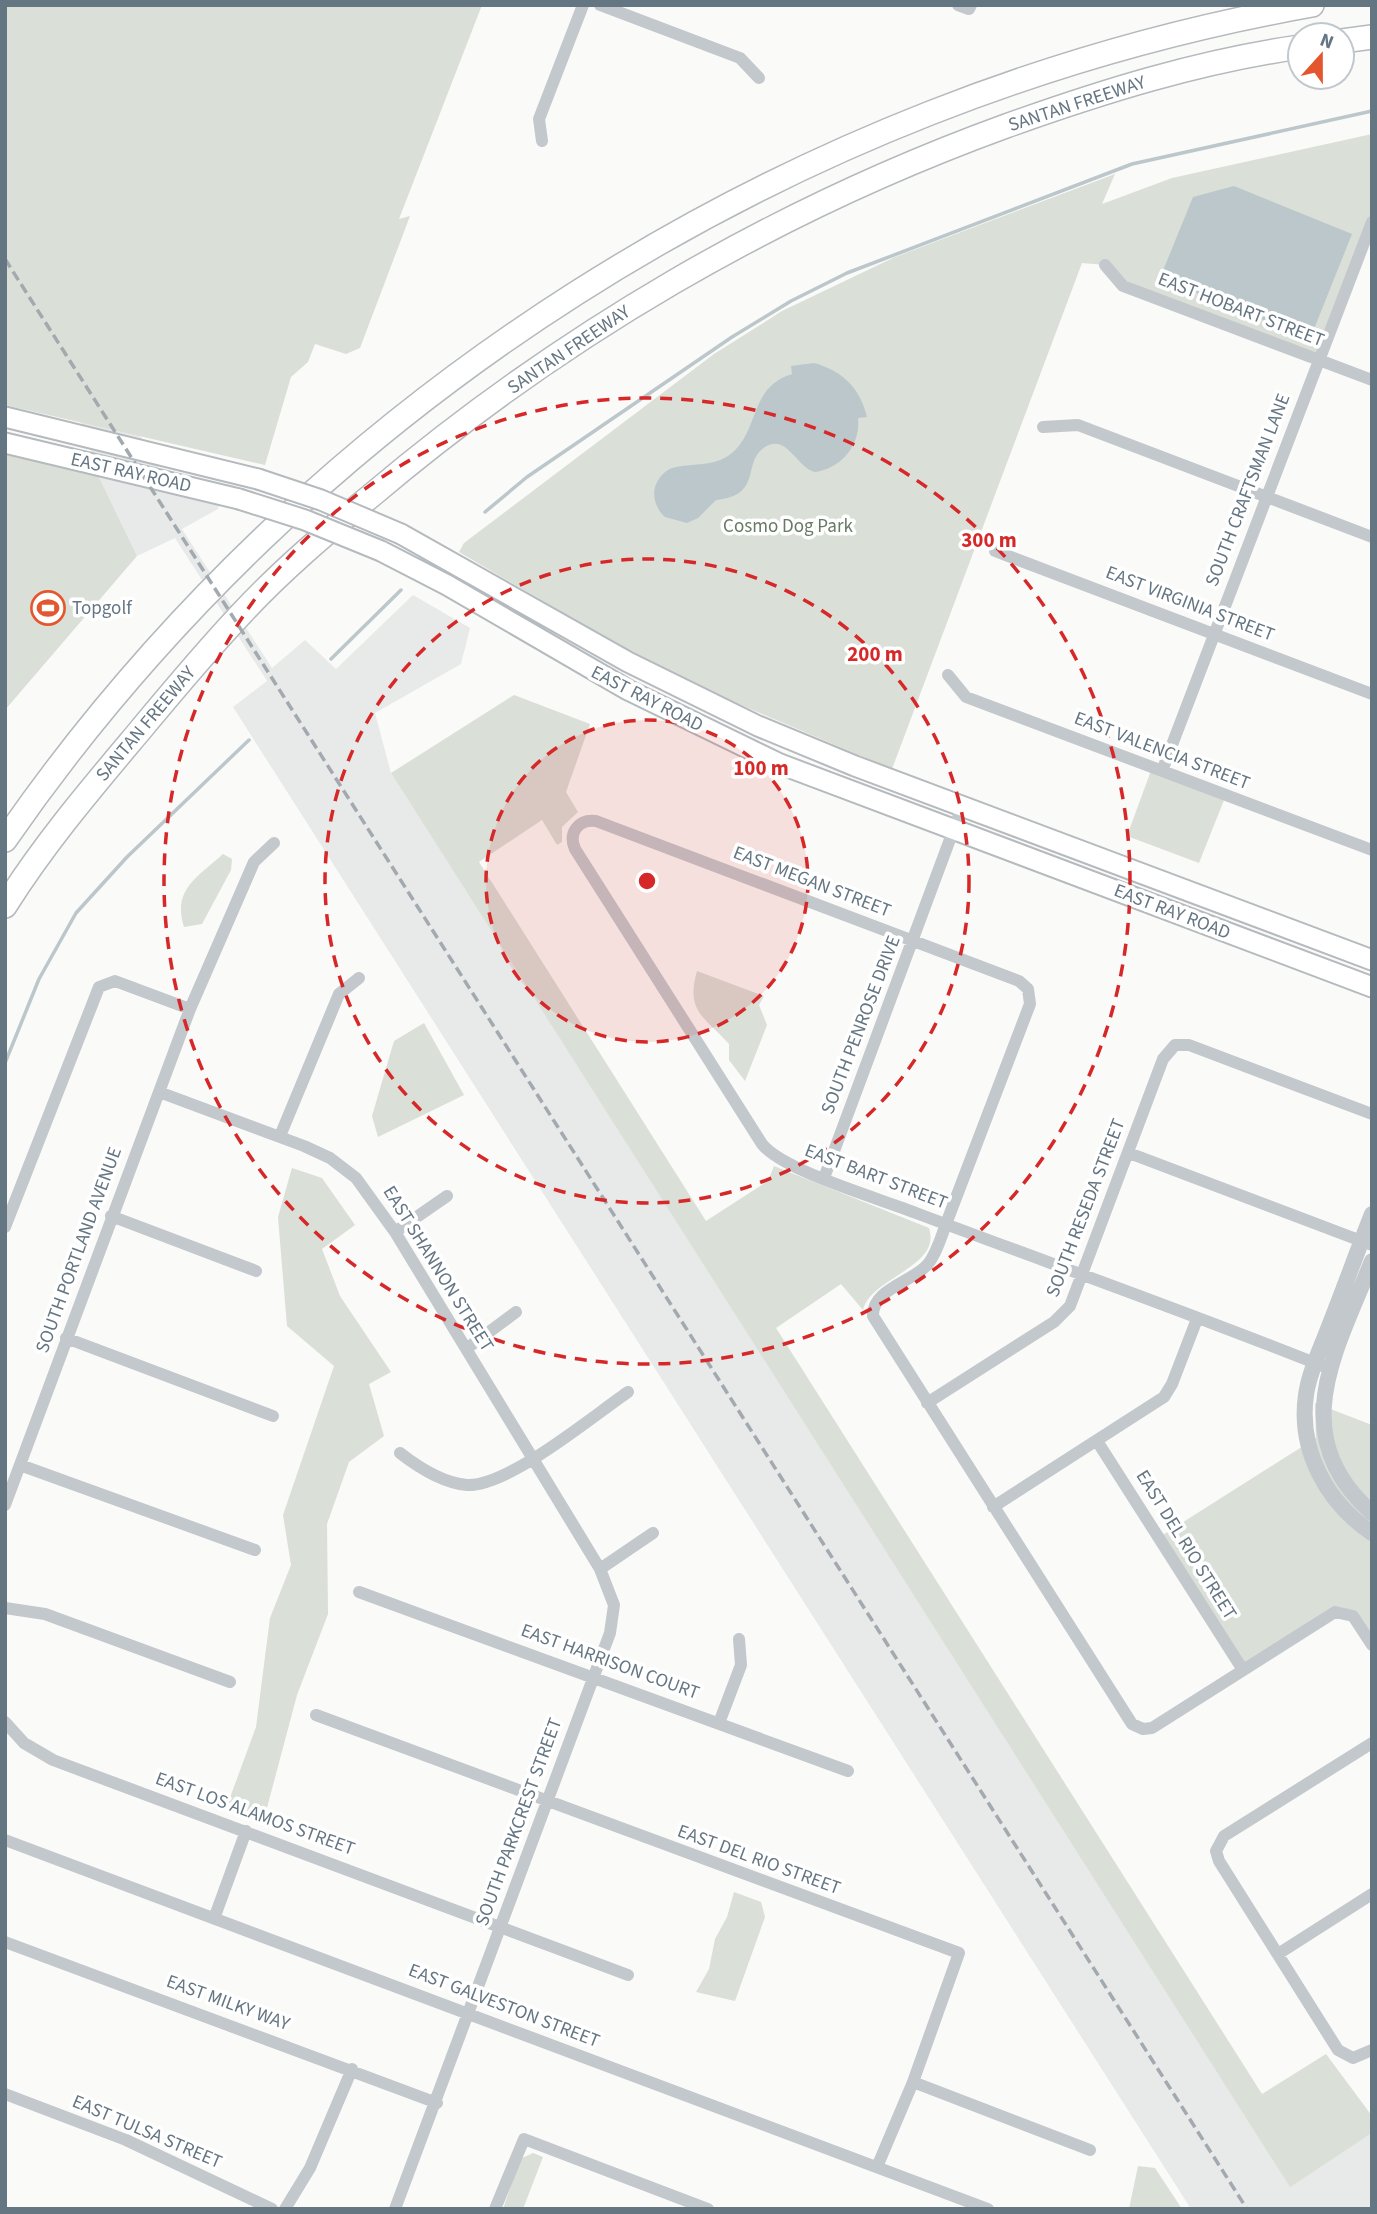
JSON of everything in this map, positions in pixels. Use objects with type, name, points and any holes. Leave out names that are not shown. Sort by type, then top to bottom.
[{"type":"highway","name":"SANTAN FREEWAY","points":[[5,840],[40,790],[121,689],[232,566],[415,407],[480,357],[596,279],[788,174],[926,113],[1051,69],[1261,14],[1312,5]]},
{"type":"highway","name":"SANTAN FREEWAY","points":[[5,906],[62,823],[243,612],[313,545],[421,454],[584,337],[678,278],[769,230],[944,149],[1054,109],[1166,75],[1286,50]]},
{"type":"main road","name":"EAST RAY ROAD","points":[[5,416],[258,479],[333,504],[401,534],[699,699],[790,740],[1372,960]]},
{"type":"main road","name":"EAST RAY ROAD","points":[[5,443],[239,499],[304,520],[381,551],[688,721],[780,764],[1372,987]]},
{"type":"street","points":[[542,141],[539,120],[583,5]]},
{"type":"street","points":[[600,5],[740,58],[759,78]]},
{"type":"street","name":"SOUTH CRAFTSMAN LANE","points":[[1162,771],[1371,222]]},
{"type":"street","name":"EAST HOBART STREET","points":[[1105,265],[1123,286],[1372,380]]},
{"type":"street","points":[[1043,427],[1078,425],[1372,537]]},
{"type":"street","name":"EAST VIRGINIA STREET","points":[[995,551],[1372,694]]},
{"type":"street","name":"EAST VALENCIA STREET","points":[[948,675],[966,697],[1372,850]]},
{"type":"street","name":"SOUTH PENROSE DRIVE","points":[[824,1178],[962,807]]},
{"type":"street","name":"EAST MEGAN STREET","points":[[577,827],[586,821],[596,821],[1019,981],[1030,993],[1030,1004],[946,1224]]},
{"type":"street","name":"EAST BART STREET","points":[[577,827],[572,838],[575,849],[764,1146],[779,1160],[1323,1366]]},
{"type":"street","name":"SOUTH PORTLAND AVENUE","points":[[5,1505],[190,1009],[254,862],[274,843]]},
{"type":"street","points":[[280,1136],[339,994],[359,978]]},
{"type":"street","points":[[5,1227],[92,999],[105,982],[125,984],[190,1009]]},
{"type":"street","name":"SOUTH RESEDA STREET","points":[[927,1403],[1059,1319],[1070,1306],[1163,1059],[1175,1045],[1191,1045],[1372,1114]]},
{"type":"street","name":"EAST SHANNON STREET","points":[[159,1093],[280,1136],[330,1158],[356,1178],[395,1232],[533,1458]]},
{"type":"street","points":[[1129,1153],[1367,1243]]},
{"type":"street","points":[[395,1232],[447,1196]]},
{"type":"street","points":[[1372,1214],[1367,1243],[1323,1366],[1322,1402],[1326,1451],[1342,1482],[1372,1513]]},
{"type":"street","points":[[111,1216],[256,1271]]},
{"type":"street","points":[[946,1224],[929,1263],[880,1297],[873,1311],[875,1320],[1130,1722],[1143,1729],[1154,1726],[1331,1614],[1345,1612],[1355,1618],[1372,1645]]},
{"type":"street","points":[[1372,1261],[1306,1397],[1305,1414],[1314,1463],[1330,1495],[1343,1510],[1372,1533]]},
{"type":"street","points":[[466,1349],[516,1312]]},
{"type":"street","points":[[993,1507],[1166,1394],[1197,1319]]},
{"type":"street","points":[[66,1338],[273,1416]]},
{"type":"street","points":[[400,1453],[422,1470],[466,1485],[491,1482],[533,1458],[628,1392]]},
{"type":"street","name":"EAST DEL RIO STREET","points":[[1097,1441],[1242,1670]]},
{"type":"street","name":"SOUTH PARKCREST STREET","points":[[395,2209],[437,2103],[610,1633],[614,1605],[600,1569],[533,1458]]},
{"type":"street","points":[[20,1465],[255,1550]]},
{"type":"street","points":[[600,1569],[653,1533]]},
{"type":"street","name":"EAST HARRISON COURT","points":[[359,1591],[848,1771]]},
{"type":"street","points":[[5,1608],[44,1614],[230,1682]]},
{"type":"street","points":[[719,1723],[741,1665],[739,1639]]},
{"type":"street","name":"EAST DEL RIO STREET","points":[[316,1715],[958,1954],[913,2082]]},
{"type":"street","name":"EAST LOS ALAMOS STREET","points":[[5,1723],[24,1743],[53,1759],[628,1975]]},
{"type":"street","points":[[1372,1743],[1224,1836],[1216,1849],[1219,1861],[1338,2050],[1350,2058],[1360,2057],[1372,2050]]},
{"type":"street","points":[[215,1916],[246,1831]]},
{"type":"street","name":"EAST GALVESTON STREET","points":[[5,1840],[215,1916],[713,2108],[988,2209]]},
{"type":"street","points":[[1278,1954],[1372,1894]]},
{"type":"street","name":"EAST MILKY WAY","points":[[5,1942],[352,2069],[437,2103]]},
{"type":"street","points":[[285,2209],[310,2168],[352,2069]]},
{"type":"street","points":[[877,2167],[913,2082],[1090,2150]]},
{"type":"street","name":"EAST TULSA STREET","points":[[5,2094],[126,2140],[272,2209]]},
{"type":"street","points":[[495,2209],[524,2139],[708,2209]]},
{"type":"shaded area","points":[[1234,186],[1352,234],[1310,339],[1160,278],[1193,197]]},
{"type":"shaded area","points":[[5,299],[141,437],[171,491],[219,504],[218,509],[182,529],[272,668],[305,640],[336,669],[413,595],[470,628],[461,664],[375,713],[391,773],[1290,2186],[1372,2133],[1372,2209],[1191,2209],[233,707],[267,681],[175,538],[137,556],[98,475],[83,426]]},
{"type":"shaded area","points":[[814,363],[834,371],[849,382],[860,397],[867,417],[858,418],[853,446],[841,461],[815,472],[802,464],[785,447],[773,444],[758,453],[750,477],[741,492],[716,500],[698,518],[687,523],[665,517],[657,507],[654,496],[656,485],[663,474],[675,467],[711,463],[728,456],[746,435],[768,389],[792,374],[791,366]]},
{"type":"green space","points":[[5,5],[482,5],[399,219],[410,216],[360,348],[346,354],[315,344],[308,362],[291,377],[265,465],[5,405]]},
{"type":"green space","name":"Cosmo Dog Park","points":[[1372,134],[1372,222],[1318,360],[1123,286],[1105,265],[1082,263],[892,769],[717,695],[628,651],[459,552],[464,543],[714,354],[782,311],[895,257],[1115,174],[1102,204],[1172,178]]},
{"type":"green space","name":"Topgolf","points":[[5,453],[98,475],[137,556],[5,710]]},
{"type":"green space","points":[[514,695],[590,724],[566,792],[578,812],[562,827],[562,842],[557,845],[542,820],[479,862],[706,1221],[768,1181],[774,1166],[929,1228],[930,1241],[925,1253],[879,1289],[863,1310],[841,1284],[776,1328],[1262,2094],[1326,2054],[1372,2116],[1372,2133],[1290,2187],[391,773]]},
{"type":"green space","points":[[1152,768],[1226,795],[1199,863],[1127,836]]},
{"type":"green space","points":[[223,854],[232,859],[231,870],[202,924],[184,927],[181,914],[184,893],[197,877]]},
{"type":"green space","points":[[697,971],[764,996],[759,1005],[767,1025],[745,1081],[729,1060],[729,1044],[699,1013],[694,996]]},
{"type":"green space","points":[[424,1023],[464,1095],[378,1137],[372,1116],[394,1041]]},
{"type":"green space","points":[[292,1168],[322,1178],[355,1225],[322,1249],[340,1296],[391,1372],[369,1384],[384,1436],[349,1462],[327,1524],[328,1614],[297,1695],[264,1819],[228,1803],[256,1727],[270,1618],[291,1565],[283,1515],[334,1366],[287,1326],[278,1217]]},
{"type":"green space","points":[[1315,1403],[1372,1425],[1372,1645],[1346,1612],[1243,1670],[1158,1538],[1316,1438]]},
{"type":"green space","points":[[734,1892],[761,1902],[765,1917],[735,2001],[696,1992],[709,1969],[715,1939],[727,1917]]},
{"type":"green space","points":[[533,2153],[543,2157],[523,2209],[503,2209],[520,2159]]},
{"type":"green space","points":[[1138,2166],[1155,2168],[1182,2209],[1129,2209]]},
{"type":"waterway","points":[[485,512],[527,477],[732,337],[791,301],[847,273],[1132,164],[1372,111]]},
{"type":"waterway","points":[[331,659],[401,590]]},
{"type":"waterway","points":[[5,1063],[39,979],[76,913],[127,857],[249,740]]},
{"type":"railway","points":[[5,259],[1247,2209]]},
{"type":"place","name":"Topgolf","points":[[48,608]]}]
